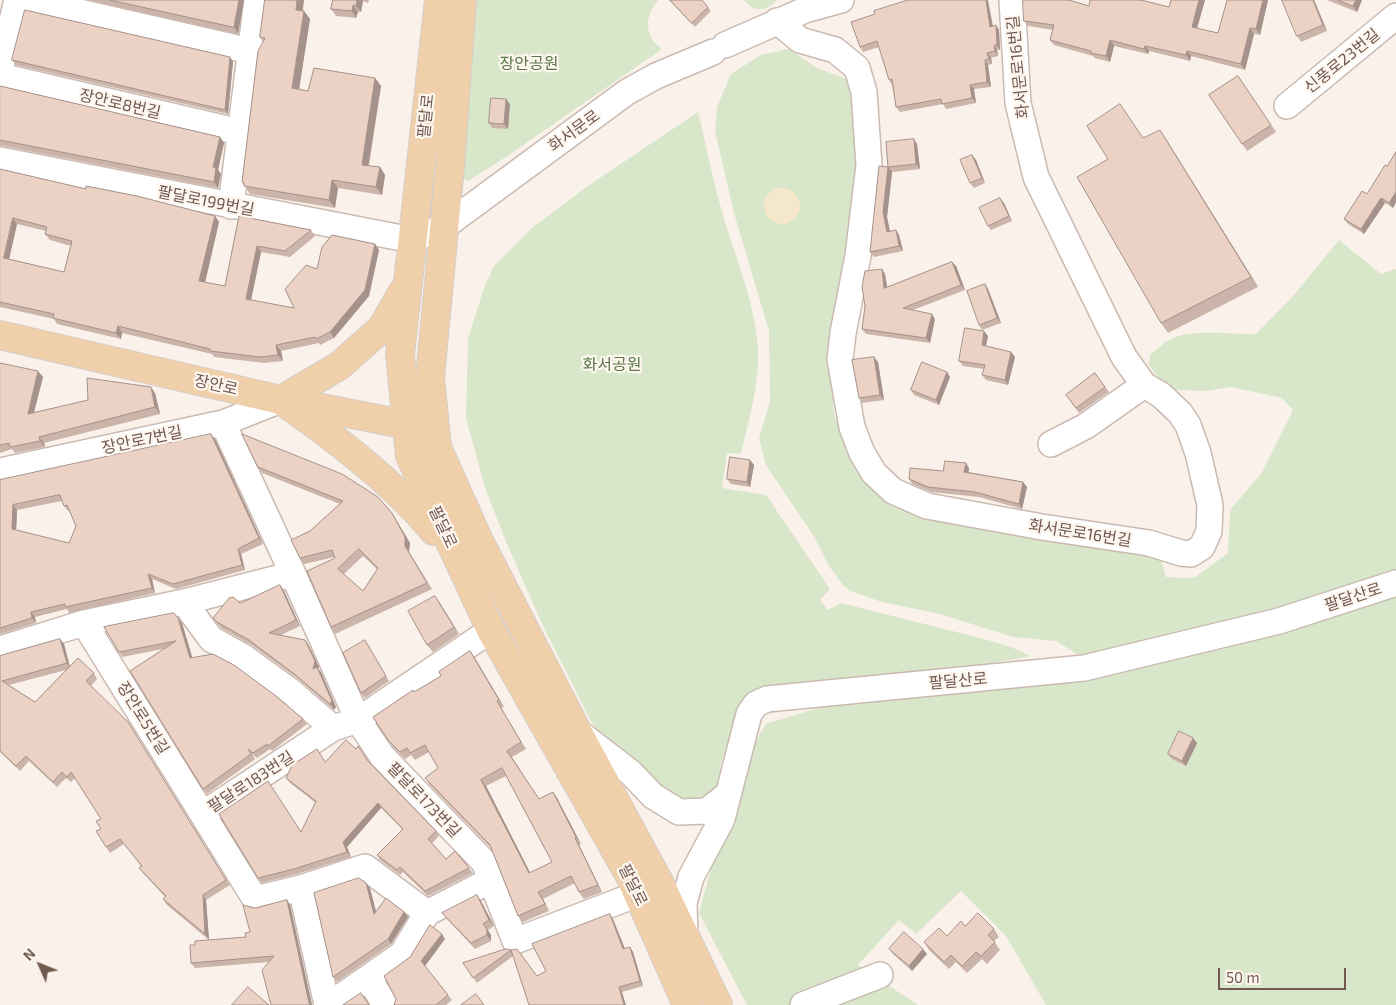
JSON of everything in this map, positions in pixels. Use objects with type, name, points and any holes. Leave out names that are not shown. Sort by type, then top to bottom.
[{"type":"main road","name":"팔달로","points":[[439,0],[400,354],[410,456],[492,630],[630,876],[687,1005]]},
{"type":"main road","name":"팔달로","points":[[462,0],[445,226],[430,377],[437,447],[479,541],[577,731],[660,884],[718,1005]]},
{"type":"main road","points":[[408,284],[382,328],[339,366],[281,400],[344,445],[407,499],[457,559]]},
{"type":"main road","name":"장안로","points":[[0,335],[281,400],[407,426],[434,429]]},
{"type":"street","points":[[0,69],[17,0]]},
{"type":"street","points":[[27,0],[250,51]]},
{"type":"street","points":[[231,206],[256,0]]},
{"type":"street","name":"화서문로","points":[[412,240],[445,226],[627,92],[656,76],[777,21],[801,5],[841,0]]},
{"type":"street","name":"화서문로16번길","points":[[777,21],[800,40],[835,50],[857,68],[864,92],[869,165],[858,256],[843,333],[840,359],[852,428],[862,453],[874,473],[893,491],[927,506],[1042,527],[1149,543],[1181,553],[1191,554],[1202,547],[1209,531],[1210,505],[1198,452],[1188,425],[1180,413],[1161,395],[1144,385],[1124,357],[1036,177],[1018,103],[1012,0]]},
{"type":"street","name":"신풍로23번길","points":[[1287,106],[1396,16]]},
{"type":"street","name":"장안로8번길","points":[[0,76],[240,132]]},
{"type":"street","name":"팔달로199번길","points":[[0,160],[412,240]]},
{"type":"street","points":[[1051,444],[1086,426],[1144,385]]},
{"type":"street","name":"장안로7번길","points":[[0,471],[223,423],[281,400]]},
{"type":"street","points":[[223,423],[294,574],[358,720]]},
{"type":"street","points":[[0,649],[84,623],[184,602],[294,574]]},
{"type":"street","name":"팔달산로","points":[[685,936],[684,903],[692,877],[722,819],[749,714],[756,704],[767,699],[1084,668],[1279,621],[1396,583]]},
{"type":"street","points":[[184,602],[211,639],[245,658],[289,690],[333,728]]},
{"type":"street","name":"장안로5번길","points":[[84,623],[203,814]]},
{"type":"street","name":"팔달로183번길","points":[[301,888],[255,899],[203,814],[333,728],[358,720],[492,630]]},
{"type":"street","name":"팔달로173번길","points":[[358,720],[382,756],[484,862],[514,941],[638,894]]},
{"type":"street","points":[[577,731],[630,772],[653,796],[679,812],[707,811],[728,794]]},
{"type":"street","points":[[427,913],[365,867],[301,888],[328,1005],[402,954],[427,913],[491,880]]},
{"type":"street","points":[[803,1005],[880,975]]},
{"type":"street","points":[[369,978],[385,1005]]},
{"type":"green space","name":"장안공원","points":[[468,0],[658,0],[650,13],[648,26],[652,38],[662,49],[506,157],[468,181],[456,172]]},
{"type":"green space","points":[[744,0],[777,0],[765,9],[756,9]]},
{"type":"green space","points":[[789,49],[817,68],[846,79],[859,124],[862,174],[832,373],[834,415],[860,476],[883,499],[1159,552],[1166,577],[1194,578],[1228,553],[1230,510],[1261,474],[1293,410],[1282,398],[1231,387],[1205,391],[1177,390],[1164,385],[1149,365],[1150,355],[1169,340],[1188,334],[1256,334],[1293,296],[1339,240],[1381,274],[1396,269],[1396,1005],[1046,1005],[1006,936],[961,891],[916,934],[899,920],[858,965],[918,1005],[747,1005],[699,913],[714,858],[740,804],[753,746],[766,724],[818,708],[984,689],[1101,669],[1056,641],[1013,637],[940,614],[882,602],[850,591],[842,584],[829,566],[813,535],[766,465],[759,438],[770,402],[769,331],[734,213],[715,131],[717,107],[731,74],[761,55]]},
{"type":"green space","name":"화서공원","points":[[698,112],[726,226],[749,297],[758,352],[755,391],[741,454],[727,453],[722,488],[766,495],[830,589],[820,600],[828,610],[841,603],[984,639],[1011,647],[1031,656],[982,665],[913,672],[750,695],[722,759],[717,786],[706,809],[691,815],[608,749],[590,719],[543,626],[507,544],[485,488],[466,418],[468,339],[484,288],[494,266],[532,228],[585,188]]},
{"type":"sand","points":[[782,188],[789,189],[795,193],[799,199],[799,213],[795,219],[789,223],[782,224],[775,223],[769,219],[765,213],[764,206],[765,199],[769,193],[775,189]]},
{"type":"building","points":[[110,0],[239,0],[234,27]]},
{"type":"building","points":[[265,0],[297,0],[296,10],[304,11],[292,88],[308,91],[314,68],[375,78],[362,165],[380,167],[376,187],[332,180],[329,200],[244,186],[242,182],[258,51],[265,38],[260,37]]},
{"type":"building","points":[[333,0],[357,0],[356,6],[353,5],[352,11],[331,9]]},
{"type":"building","points":[[670,0],[702,0],[708,7],[692,23]]},
{"type":"building","points":[[908,0],[986,0],[990,27],[996,25],[997,45],[994,45],[995,51],[987,53],[989,59],[985,60],[987,82],[970,85],[972,98],[942,104],[941,99],[896,107],[892,79],[889,80],[877,41],[860,47],[851,22],[875,14],[874,11]]},
{"type":"building","points":[[1023,0],[1069,0],[1089,6],[1090,0],[1141,0],[1169,7],[1171,0],[1199,0],[1192,27],[1218,33],[1227,0],[1263,0],[1256,29],[1250,28],[1241,64],[1187,51],[1186,55],[1145,46],[1144,49],[1110,40],[1106,56],[1091,53],[1091,51],[1050,40],[1054,25],[1024,21]]},
{"type":"building","points":[[1282,0],[1313,0],[1323,25],[1297,36]]},
{"type":"building","points":[[1338,0],[1356,0],[1353,6]]},
{"type":"building","points":[[25,10],[230,57],[225,110],[12,60]]},
{"type":"building","points":[[1238,76],[1271,125],[1242,144],[1209,95]]},
{"type":"building","points":[[0,86],[220,137],[213,167],[216,168],[214,182],[0,140]]},
{"type":"building","points":[[491,98],[506,99],[504,124],[489,123]]},
{"type":"building","points":[[1120,104],[1143,138],[1160,130],[1251,277],[1161,323],[1077,177],[1108,159],[1087,126]]},
{"type":"building","points":[[914,139],[916,164],[888,167],[886,142]]},
{"type":"building","points":[[1396,152],[1396,192],[1389,203],[1381,198],[1361,229],[1344,219],[1362,191],[1367,194],[1385,165],[1387,166]]},
{"type":"building","points":[[972,155],[982,178],[970,183],[960,160]]},
{"type":"building","points":[[879,166],[888,167],[883,212],[887,232],[896,230],[899,246],[870,252]]},
{"type":"building","points":[[0,169],[86,189],[86,186],[137,196],[215,216],[199,281],[225,286],[239,216],[311,230],[285,251],[257,246],[246,299],[294,308],[285,289],[306,265],[317,269],[322,247],[332,235],[375,244],[365,290],[330,332],[316,339],[315,337],[276,345],[278,355],[260,357],[210,351],[210,349],[118,326],[116,333],[53,318],[54,314],[0,302]],"holes":[[[13,218],[47,227],[45,234],[72,241],[64,272],[4,258]]]},
{"type":"building","points":[[1000,198],[1009,216],[988,226],[979,208]]},
{"type":"building","points":[[952,262],[961,285],[903,308],[932,314],[926,338],[862,329],[865,306],[862,287],[865,271],[882,269],[884,288]]},
{"type":"building","points":[[985,284],[997,318],[979,325],[967,291]]},
{"type":"building","points":[[965,328],[984,331],[982,345],[1011,352],[1005,380],[982,375],[985,365],[959,361]]},
{"type":"building","points":[[874,357],[880,395],[859,398],[852,360]]},
{"type":"building","points":[[922,362],[947,372],[936,400],[911,390]]},
{"type":"building","points":[[0,363],[38,371],[28,414],[88,400],[87,378],[151,387],[155,407],[39,437],[40,441],[10,447],[9,443],[0,445]]},
{"type":"building","points":[[1095,373],[1105,387],[1076,408],[1066,395]]},
{"type":"building","points":[[211,434],[259,538],[238,549],[242,565],[173,584],[148,574],[152,588],[65,607],[65,604],[31,612],[32,618],[0,628],[0,480]],"holes":[[[60,495],[64,506],[67,505],[76,526],[69,543],[12,529],[13,505]]]},
{"type":"building","points":[[242,434],[342,474],[378,497],[392,513],[405,537],[405,546],[427,583],[331,627],[307,571],[335,558],[332,550],[300,558],[291,540],[310,531],[343,501],[258,467]],"holes":[[[359,549],[378,568],[363,591],[338,569]]]},
{"type":"building","points":[[730,457],[750,460],[747,482],[727,479]]},
{"type":"building","points":[[945,461],[966,463],[964,472],[1023,482],[1019,504],[975,492],[928,487],[909,479],[910,468],[943,471]]},
{"type":"building","points":[[280,585],[296,620],[269,633],[305,640],[315,661],[313,669],[317,667],[332,701],[330,704],[249,640],[213,618],[229,598],[233,597],[240,603]]},
{"type":"building","points":[[435,596],[454,627],[427,645],[408,611]]},
{"type":"building","points":[[174,613],[178,618],[190,658],[213,654],[234,665],[303,719],[268,746],[267,744],[253,753],[248,749],[251,754],[203,789],[130,671],[176,641],[119,652],[104,627]]},
{"type":"building","points":[[60,639],[67,663],[2,681],[35,702],[78,658],[94,673],[86,681],[128,722],[226,880],[203,895],[205,934],[163,899],[166,896],[139,868],[142,866],[120,839],[106,847],[96,831],[101,829],[96,821],[101,819],[71,772],[67,777],[62,772],[53,782],[26,756],[16,766],[0,751],[0,656]]},
{"type":"building","points":[[365,640],[386,676],[361,693],[343,653]]},
{"type":"building","points":[[470,651],[521,742],[507,751],[539,799],[553,792],[598,885],[579,892],[571,876],[538,892],[545,904],[518,916],[490,845],[425,778],[438,768],[425,745],[410,753],[407,748],[400,752],[388,740],[373,717],[413,690],[414,692],[441,676],[439,672]],"holes":[[[502,768],[552,862],[529,873],[481,780]]]},
{"type":"building","points":[[1179,731],[1193,738],[1182,761],[1168,754]]},
{"type":"building","points":[[346,740],[356,749],[358,746],[368,761],[436,831],[428,839],[446,859],[455,851],[469,868],[425,891],[400,867],[397,870],[377,855],[403,829],[378,803],[343,842],[347,852],[258,878],[219,814],[268,781],[301,832],[316,801],[286,778],[292,765],[317,749],[325,762]]},
{"type":"building","points":[[359,878],[366,883],[374,914],[386,898],[404,912],[388,939],[333,977],[314,893]]},
{"type":"building","points":[[477,895],[489,920],[483,924],[487,929],[487,935],[471,943],[442,913]]},
{"type":"building","points":[[287,900],[310,1005],[271,1005],[262,970],[274,956],[191,963],[190,945],[195,945],[195,941],[246,937],[245,933],[250,932],[243,905],[255,908]]},
{"type":"building","points":[[978,913],[994,929],[988,935],[995,942],[981,956],[976,952],[962,966],[951,955],[944,962],[924,942],[939,928],[947,936],[961,921],[965,926]]},
{"type":"building","points":[[610,914],[623,949],[630,947],[640,981],[619,987],[624,1005],[529,1005],[511,950],[517,949],[537,976],[546,971],[532,944]]},
{"type":"building","points":[[430,925],[442,934],[421,961],[448,995],[436,1005],[394,1005],[396,999],[384,976],[410,957]]},
{"type":"building","points":[[904,932],[923,949],[909,966],[889,949]]},
{"type":"building","points":[[506,949],[511,950],[473,978],[463,963]]},
{"type":"building","points":[[248,987],[269,1005],[232,1005]]},
{"type":"building","points":[[361,993],[369,1005],[343,1005]]},
{"type":"building","points":[[476,994],[484,1005],[461,1005]]}]
